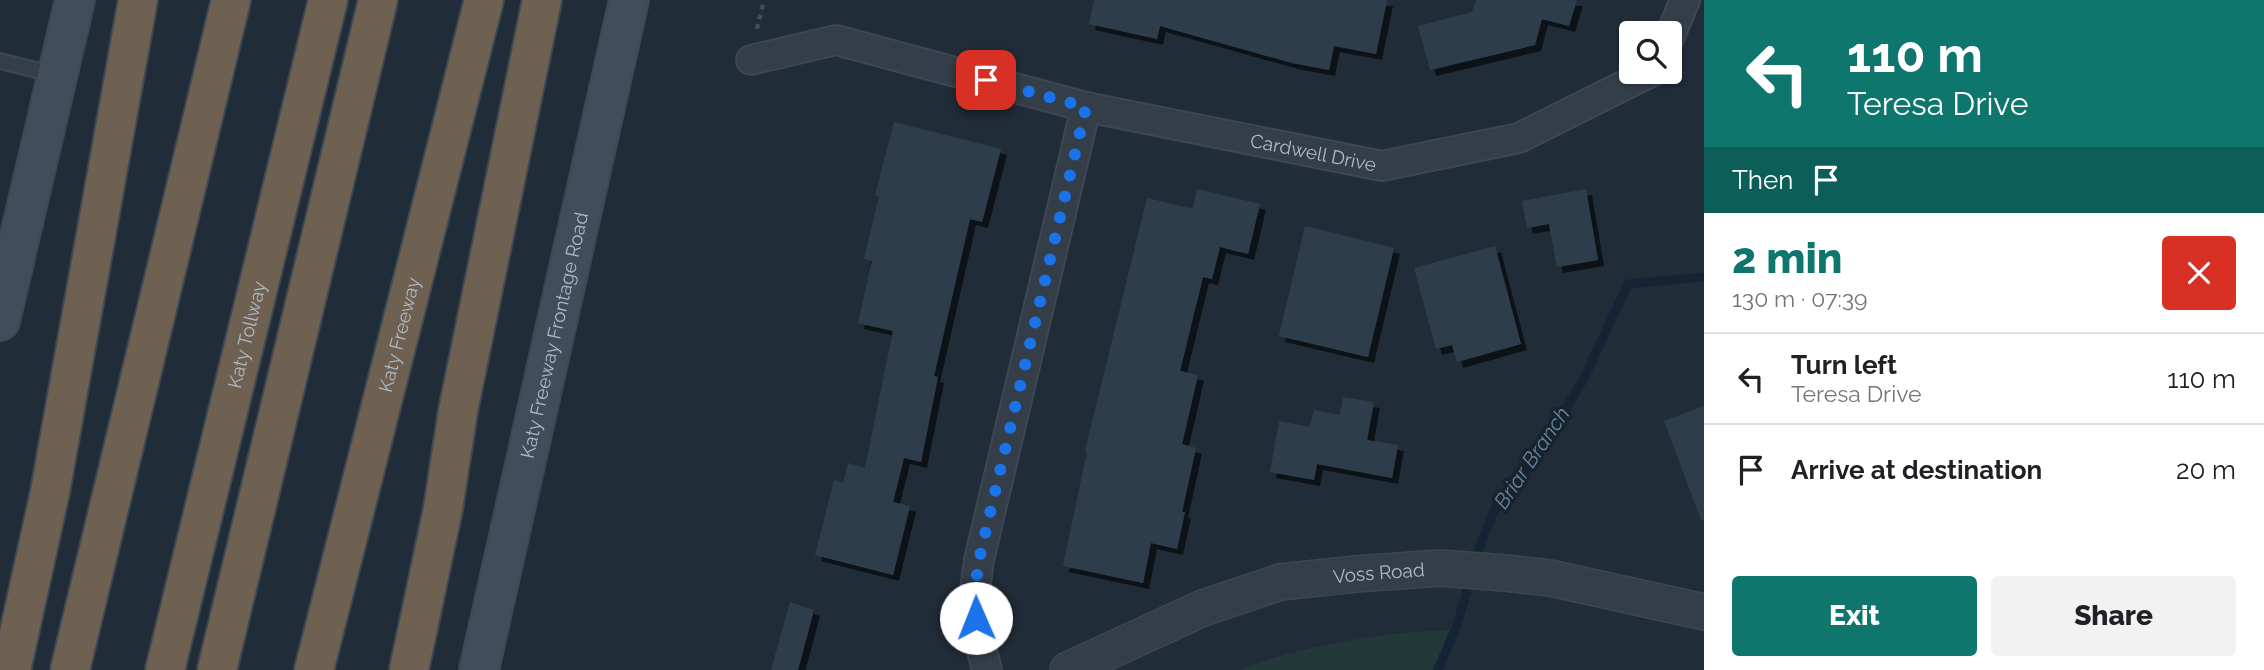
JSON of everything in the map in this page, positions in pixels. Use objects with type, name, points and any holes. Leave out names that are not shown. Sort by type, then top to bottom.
[{"type":"highway","points":[[11,670],[50,492],[138,0]]},
{"type":"highway","points":[[70,670],[232,0]]},
{"type":"highway","name":"Katy Tollway","points":[[165,670],[328,0]]},
{"type":"highway","points":[[217,670],[378,0]]},
{"type":"highway","name":"Katy Freeway","points":[[314,670],[484,0]]},
{"type":"highway","points":[[409,670],[443,509],[458,411],[542,0]]},
{"type":"main road","points":[[0,321],[75,0]]},
{"type":"main road","name":"Katy Freeway Frontage Road","points":[[480,670],[629,0]]},
{"type":"street","points":[[1676,21],[1685,0]]},
{"type":"street","name":"Cardwell Drive","points":[[751,60],[836,40],[1086,107],[1382,166],[1519,138],[1627,84]]},
{"type":"street","points":[[987,670],[979,639],[974,597],[979,560],[1086,107]]},
{"type":"street","name":"Voss Road","points":[[1068,670],[1203,608],[1280,582],[1440,568],[1550,578],[1704,612]]},
{"type":"lane","points":[[0,61],[58,75]]},
{"type":"green space","points":[[1451,630],[1432,670],[1237,670],[1289,653],[1342,641]]},
{"type":"building","points":[[1094,0],[1387,0],[1376,54],[1334,46],[1329,70],[1292,63],[1160,26],[1157,39],[1089,24]]},
{"type":"building","points":[[1476,0],[1577,0],[1569,26],[1542,19],[1535,45],[1430,70],[1418,26],[1472,12]]},
{"type":"building","points":[[894,122],[1001,149],[982,222],[970,219],[934,376],[938,377],[921,462],[904,458],[893,502],[910,506],[893,575],[815,555],[834,480],[843,483],[848,463],[865,468],[893,331],[858,323],[872,261],[864,259],[879,196],[875,195]]},
{"type":"building","points":[[1197,189],[1260,204],[1248,254],[1220,247],[1212,279],[1203,277],[1180,371],[1198,375],[1182,444],[1196,448],[1177,549],[1151,543],[1143,583],[1063,566],[1087,452],[1085,451],[1147,198],[1193,209]]},
{"type":"building","points":[[1586,189],[1598,260],[1557,267],[1549,224],[1527,228],[1522,201]]},
{"type":"building","points":[[1305,226],[1394,248],[1368,357],[1279,336]]},
{"type":"building","points":[[1495,246],[1521,344],[1457,362],[1452,345],[1436,349],[1414,268]]},
{"type":"building","points":[[1343,397],[1374,402],[1367,440],[1398,445],[1392,478],[1317,464],[1314,480],[1270,472],[1279,421],[1310,427],[1314,410],[1340,415]]},
{"type":"building","points":[[1704,406],[1704,520],[1701,520],[1664,421]]},
{"type":"building","points":[[790,602],[814,610],[798,670],[771,670]]},
{"type":"waterway","name":"Briar Branch","points":[[1475,564],[1498,503],[1533,464],[1583,380],[1628,284],[1704,277]]},
{"type":"waterway","name":"Briar Branch","points":[[1438,670],[1457,625],[1471,577]]},
{"type":"route","points":[[976,618],[974,597],[979,560],[1086,107],[986,80]]}]
